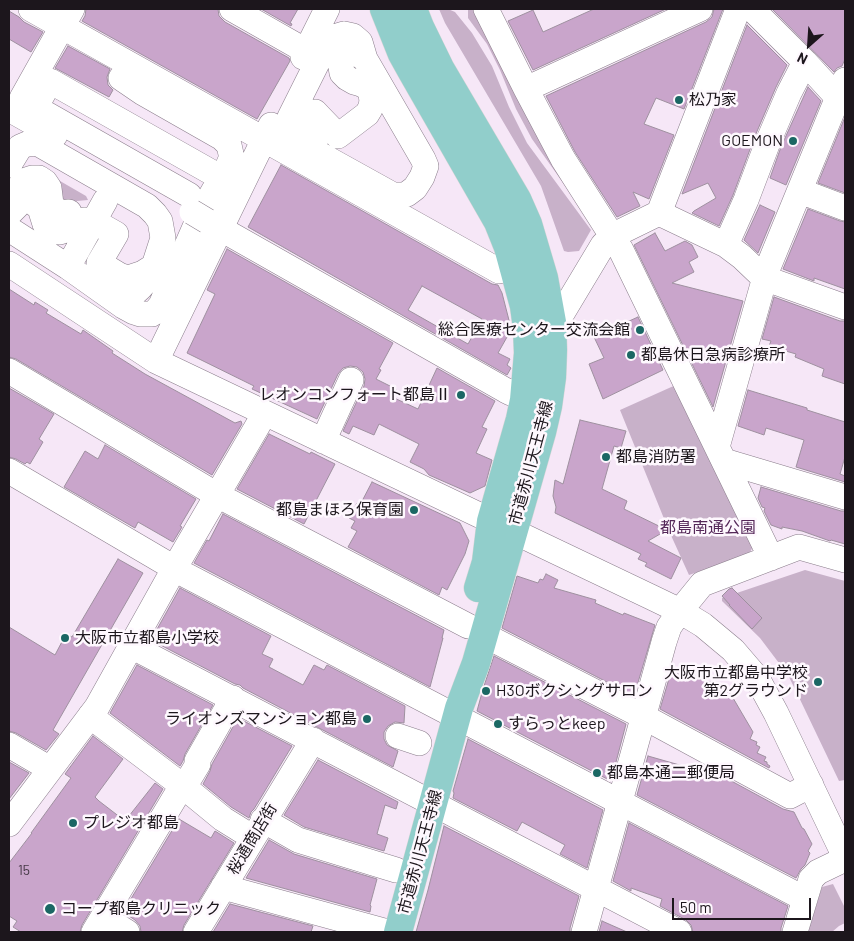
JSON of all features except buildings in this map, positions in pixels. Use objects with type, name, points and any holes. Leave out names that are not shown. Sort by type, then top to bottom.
[{"type":"main road","name":"市道赤川天王寺線","points":[[384,9],[402,54],[498,222],[513,265],[524,306],[528,353],[525,395],[502,526],[476,631],[476,663],[459,708],[449,713],[386,932]]},
{"type":"main road","name":"市道赤川天王寺線","points":[[414,9],[420,27],[440,68],[517,199],[528,224],[544,278],[553,350],[548,406],[502,526]]},
{"type":"main road","name":"市道赤川天王寺線","points":[[386,932],[396,870],[425,799]]},
{"type":"street","points":[[31,9],[67,18],[264,139],[498,270],[513,265]]},
{"type":"street","points":[[232,9],[306,51]]},
{"type":"street","points":[[156,361],[202,214],[264,139],[328,9]]},
{"type":"street","points":[[486,9],[563,158],[621,250],[771,558]]},
{"type":"street","points":[[526,89],[700,9]]},
{"type":"street","points":[[552,330],[603,245],[612,236],[659,213],[738,9]]},
{"type":"street","points":[[720,454],[766,270],[843,94],[805,62],[752,9]]},
{"type":"street","points":[[67,18],[10,114],[202,214],[505,390],[525,395]]},
{"type":"street","points":[[296,125],[290,135],[301,144],[393,195],[407,194],[419,183],[426,166],[423,159],[365,59],[360,42],[349,35],[339,35],[330,40],[304,88],[288,125],[296,125],[302,126],[308,135],[345,138]]},
{"type":"street","points":[[345,138],[367,114],[372,102],[371,93],[367,87],[354,82],[342,73],[342,61],[344,55],[350,52],[355,52],[365,59]]},
{"type":"street","points":[[726,245],[782,109],[805,62]]},
{"type":"street","points":[[9,229],[68,267],[123,306],[140,314],[156,312],[161,305],[202,211],[228,166],[231,159],[230,150],[226,141],[222,138],[143,93],[121,78]]},
{"type":"street","points":[[202,214],[151,174],[43,112],[39,101],[50,81],[211,172]]},
{"type":"street","points":[[304,88],[345,138]]},
{"type":"street","points":[[112,152],[143,93]]},
{"type":"street","points":[[155,141],[200,125]]},
{"type":"street","points":[[230,150],[264,139],[296,125]]},
{"type":"street","points":[[151,174],[155,141]]},
{"type":"street","points":[[9,166],[20,147],[37,143],[147,206],[160,221],[164,238],[153,261],[148,278],[130,297],[115,300]]},
{"type":"street","points":[[9,166],[21,161],[37,162],[47,167],[99,211],[149,226],[156,235],[153,261]]},
{"type":"street","points":[[371,167],[412,191]]},
{"type":"street","points":[[9,197],[26,180],[39,178],[49,188],[51,204],[61,213],[70,212],[82,205],[88,205],[133,229],[118,256],[120,262],[153,261]]},
{"type":"street","points":[[800,191],[845,208]]},
{"type":"street","points":[[9,214],[20,203],[31,202],[40,208],[47,228],[60,232],[99,211]]},
{"type":"street","points":[[68,267],[99,211]]},
{"type":"street","points":[[659,213],[726,245],[764,278],[845,307]]},
{"type":"street","points":[[9,264],[156,361],[680,611],[703,625],[734,650],[757,678],[776,713],[845,858],[815,875],[809,884],[795,932]]},
{"type":"street","points":[[9,371],[217,495],[644,717],[790,796],[811,786]]},
{"type":"street","points":[[323,441],[352,380]]},
{"type":"street","points":[[9,824],[97,708],[174,569],[265,413]]},
{"type":"street","points":[[720,454],[845,497]]},
{"type":"street","points":[[9,471],[174,569],[805,899]]},
{"type":"street","points":[[584,932],[664,642],[669,627],[680,611],[702,584],[799,547],[845,560]]},
{"type":"street","points":[[131,646],[233,698],[311,743],[425,799],[679,932]]},
{"type":"street","points":[[127,932],[98,925],[180,789],[184,787],[198,764],[197,762],[233,698]]},
{"type":"street","points":[[90,716],[223,819],[396,870]]},
{"type":"street","name":"桜通商店街","points":[[196,932],[311,743]]},
{"type":"street","points":[[9,745],[50,769]]},
{"type":"street","points":[[223,886],[311,922],[386,932]]},
{"type":"green space","points":[[439,9],[448,9],[455,12],[472,33],[492,66],[527,143],[591,230],[579,251],[564,251],[541,186],[445,23]]},
{"type":"green space","points":[[468,9],[479,9],[583,211],[532,139],[516,109],[487,44],[468,18]]},
{"type":"green space","points":[[41,170],[86,196],[88,200],[77,201],[68,207]]},
{"type":"green space","name":"都島南通公園","points":[[678,384],[755,543],[749,554],[689,575],[620,410]]},
{"type":"green space","name":"大阪市立都島中学校 第2グラウンド","points":[[805,570],[845,581],[845,780],[839,781],[788,675],[760,638],[722,601],[722,598]]},
{"type":"green space","points":[[833,884],[845,908],[845,923],[832,932],[808,932],[822,887]]},
{"type":"place","name":"松乃家","points":[[679,100]]},
{"type":"place","name":"GOEMON","points":[[793,141]]},
{"type":"place","name":"総合医療センター交流会館","points":[[640,330]]},
{"type":"place","name":"都島休日急病診療所","points":[[631,355]]},
{"type":"place","name":"レオンコンフォート都島Ⅱ","points":[[461,395]]},
{"type":"place","name":"都島消防署","points":[[606,457]]},
{"type":"place","name":"都島まほろ保育園","points":[[414,510]]},
{"type":"place","name":"大阪市立都島小学校","points":[[65,638]]},
{"type":"place","name":"大阪市立都島中学校 第2グラウンド","points":[[818,682]]},
{"type":"place","name":"H3Oボクシングサロン","points":[[486,691]]},
{"type":"place","name":"ライオンズマンション都島","points":[[367,719]]},
{"type":"place","name":"すらっとkeep","points":[[498,724]]},
{"type":"place","name":"都島本通二郵便局","points":[[597,773]]},
{"type":"place","name":"プレジオ都島","points":[[73,823]]},
{"type":"place","name":"コープ都島クリニック","points":[[50,909]]}]
